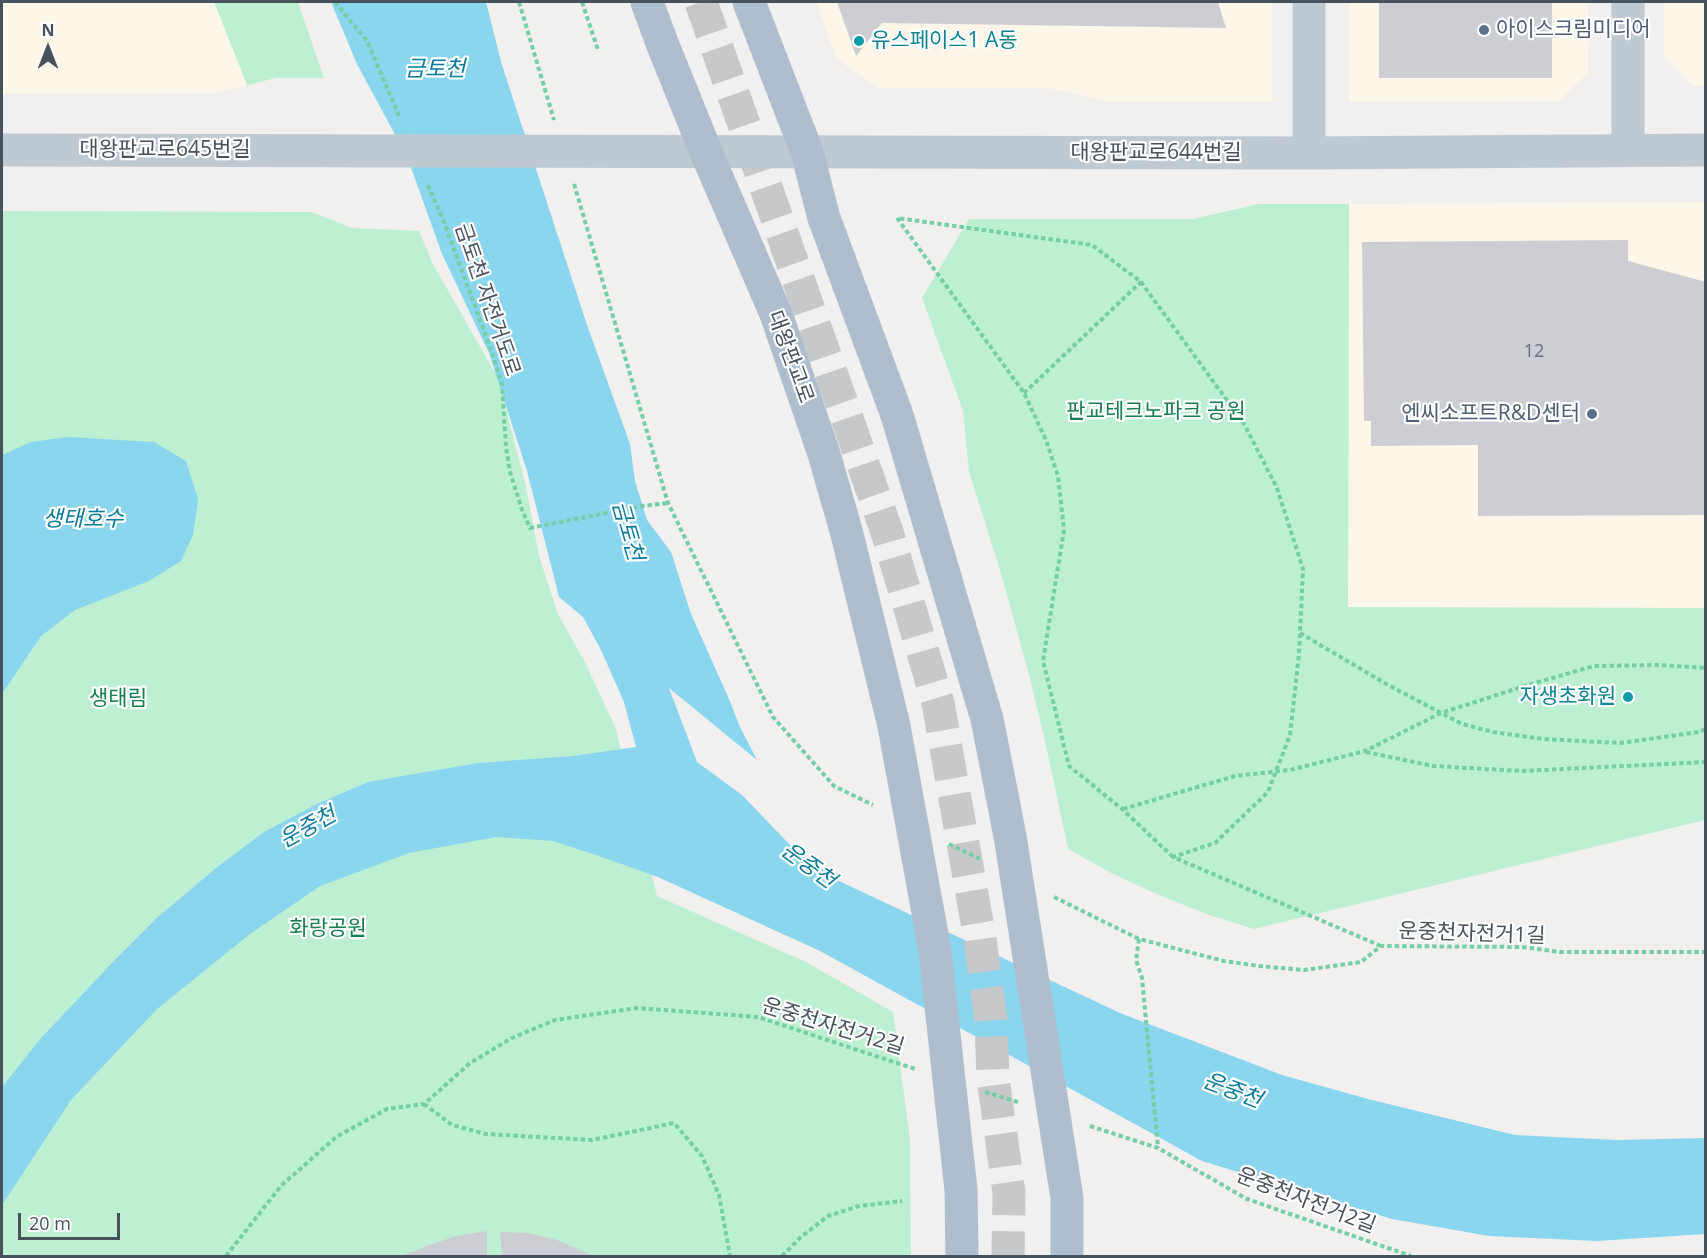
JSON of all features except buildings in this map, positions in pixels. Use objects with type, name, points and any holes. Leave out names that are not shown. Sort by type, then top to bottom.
[{"type":"main road","name":"대왕판교로","points":[[647,2],[706,152],[776,314],[813,422],[847,534],[894,726],[935,951],[961,1190],[962,1257]]},
{"type":"main road","points":[[749,2],[807,152],[824,218],[897,415],[987,719],[1010,836],[1067,1198],[1067,1257]]},
{"type":"street","points":[[1309,153],[1310,2]]},
{"type":"street","points":[[1628,2],[1628,150]]},
{"type":"street","name":"대왕판교로645번길","points":[[2,150],[606,152]]},
{"type":"street","name":"대왕판교로644번길","points":[[606,152],[1309,153],[1706,150]]},
{"type":"path","points":[[335,2],[367,40],[403,126]]},
{"type":"path","points":[[519,2],[557,127]]},
{"type":"path","points":[[582,2],[598,50]]},
{"type":"path","name":"금토천 자전거도로","points":[[426,179],[494,358],[502,385],[510,472],[530,528],[668,503]]},
{"type":"path","points":[[573,184],[668,503],[773,717],[834,786]]},
{"type":"path","points":[[1173,857],[1215,843],[1268,792],[1290,735],[1299,654],[1303,569],[1277,488],[1244,424],[1141,282],[1092,245],[897,218],[1024,393],[1046,440],[1058,476],[1064,530],[1043,662],[1069,766],[1122,809],[1173,857],[1381,946]]},
{"type":"path","points":[[1024,393],[1141,282]]},
{"type":"path","points":[[1300,633],[1462,724],[1493,732],[1543,739],[1620,743],[1706,729]]},
{"type":"path","points":[[1122,809],[1235,776],[1290,770],[1365,752],[1441,713],[1528,684],[1593,666],[1659,665],[1706,668]]},
{"type":"path","points":[[1365,752],[1433,766],[1522,771],[1706,762]]},
{"type":"path","name":"운중천자전거1길","points":[[1158,1149],[1142,978],[1136,960],[1138,939],[1224,961],[1304,970],[1361,962],[1381,946],[1522,947],[1560,952],[1706,952]]},
{"type":"path","name":"운중천자전거2길","points":[[424,1104],[470,1063],[512,1038],[555,1020],[637,1008],[758,1017],[925,1072]]},
{"type":"path","points":[[980,1090],[1025,1105]]},
{"type":"path","points":[[225,1257],[281,1186],[336,1137],[387,1109],[424,1104],[453,1125],[486,1134],[592,1140],[674,1123],[702,1156],[719,1195],[730,1257]]},
{"type":"path","name":"운중천자전거2길","points":[[1080,1123],[1158,1149],[1247,1199],[1411,1257]]},
{"type":"path","points":[[782,1257],[801,1237],[828,1216],[859,1206],[902,1201]]},
{"type":"shaded area","points":[[2,2],[214,2],[247,85],[216,93],[2,94]]},
{"type":"shaded area","points":[[816,2],[1272,2],[1272,102],[1111,102],[1049,88],[879,88],[837,59]]},
{"type":"shaded area","points":[[1349,2],[1588,2],[1588,73],[1559,101],[1349,102]]},
{"type":"shaded area","points":[[1664,2],[1705,2],[1705,86],[1693,86],[1664,57]]},
{"type":"shaded area","points":[[1705,202],[1705,608],[1348,607],[1349,204]]},
{"type":"green space","points":[[214,2],[298,2],[324,78],[276,78],[247,85]]},
{"type":"green space","name":"판교테크노파크 공원","points":[[1259,204],[1349,204],[1348,607],[1705,608],[1705,820],[1254,929],[1206,914],[1159,895],[1113,874],[1068,849],[1027,667],[969,472],[963,411],[922,298],[969,219],[1193,219]]},
{"type":"green space","name":"화랑공원","points":[[2,211],[311,212],[352,228],[419,231],[433,264],[502,385],[525,482],[539,556],[558,614],[585,662],[616,729],[657,896],[806,962],[893,1012],[910,1139],[911,1256],[2,1256]]},
{"type":"water","points":[[331,2],[486,2],[501,62],[587,325],[630,444],[635,481],[647,520],[671,552],[691,614],[740,727],[757,760],[669,688],[697,762],[742,795],[790,845],[839,881],[1120,1013],[1282,1075],[1515,1135],[1616,1140],[1706,1138],[1705,1234],[1597,1241],[1489,1236],[1392,1219],[1202,1161],[820,951],[658,877],[596,855],[553,841],[496,837],[409,853],[320,886],[250,934],[157,1009],[71,1100],[2,1205],[2,1087],[42,1037],[158,917],[216,868],[264,832],[317,804],[368,782],[478,763],[573,756],[636,747],[624,702],[601,650],[583,617],[559,597],[527,471],[489,353],[442,254],[408,159],[357,64]]},
{"type":"water","name":"생태호수","points":[[68,437],[154,442],[186,461],[198,499],[193,535],[181,561],[149,581],[75,610],[41,636],[2,694],[2,455],[31,442]]},
{"type":"tunnel","points":[[701,2],[888,535],[938,703],[980,939],[991,1020],[993,1078],[1009,1193],[1008,1256]]},
{"type":"place","name":"아이스크림미디어","points":[[1484,30]]},
{"type":"place","name":"유스페이스1 A동","points":[[859,41]]},
{"type":"place","name":"엔씨소프트R&D센터","points":[[1592,414]]},
{"type":"place","name":"자생초화원","points":[[1628,697]]},
{"type":"water label","name":"금토천","points":[[435,70]]},
{"type":"water label","name":"금토천","points":[[627,531]]},
{"type":"water label","name":"운중천","points":[[308,828]]},
{"type":"water label","name":"운중천","points":[[808,866]]},
{"type":"water label","name":"운중천","points":[[1232,1091]]},
{"type":"park label","name":"생태림","points":[[118,699]]}]
